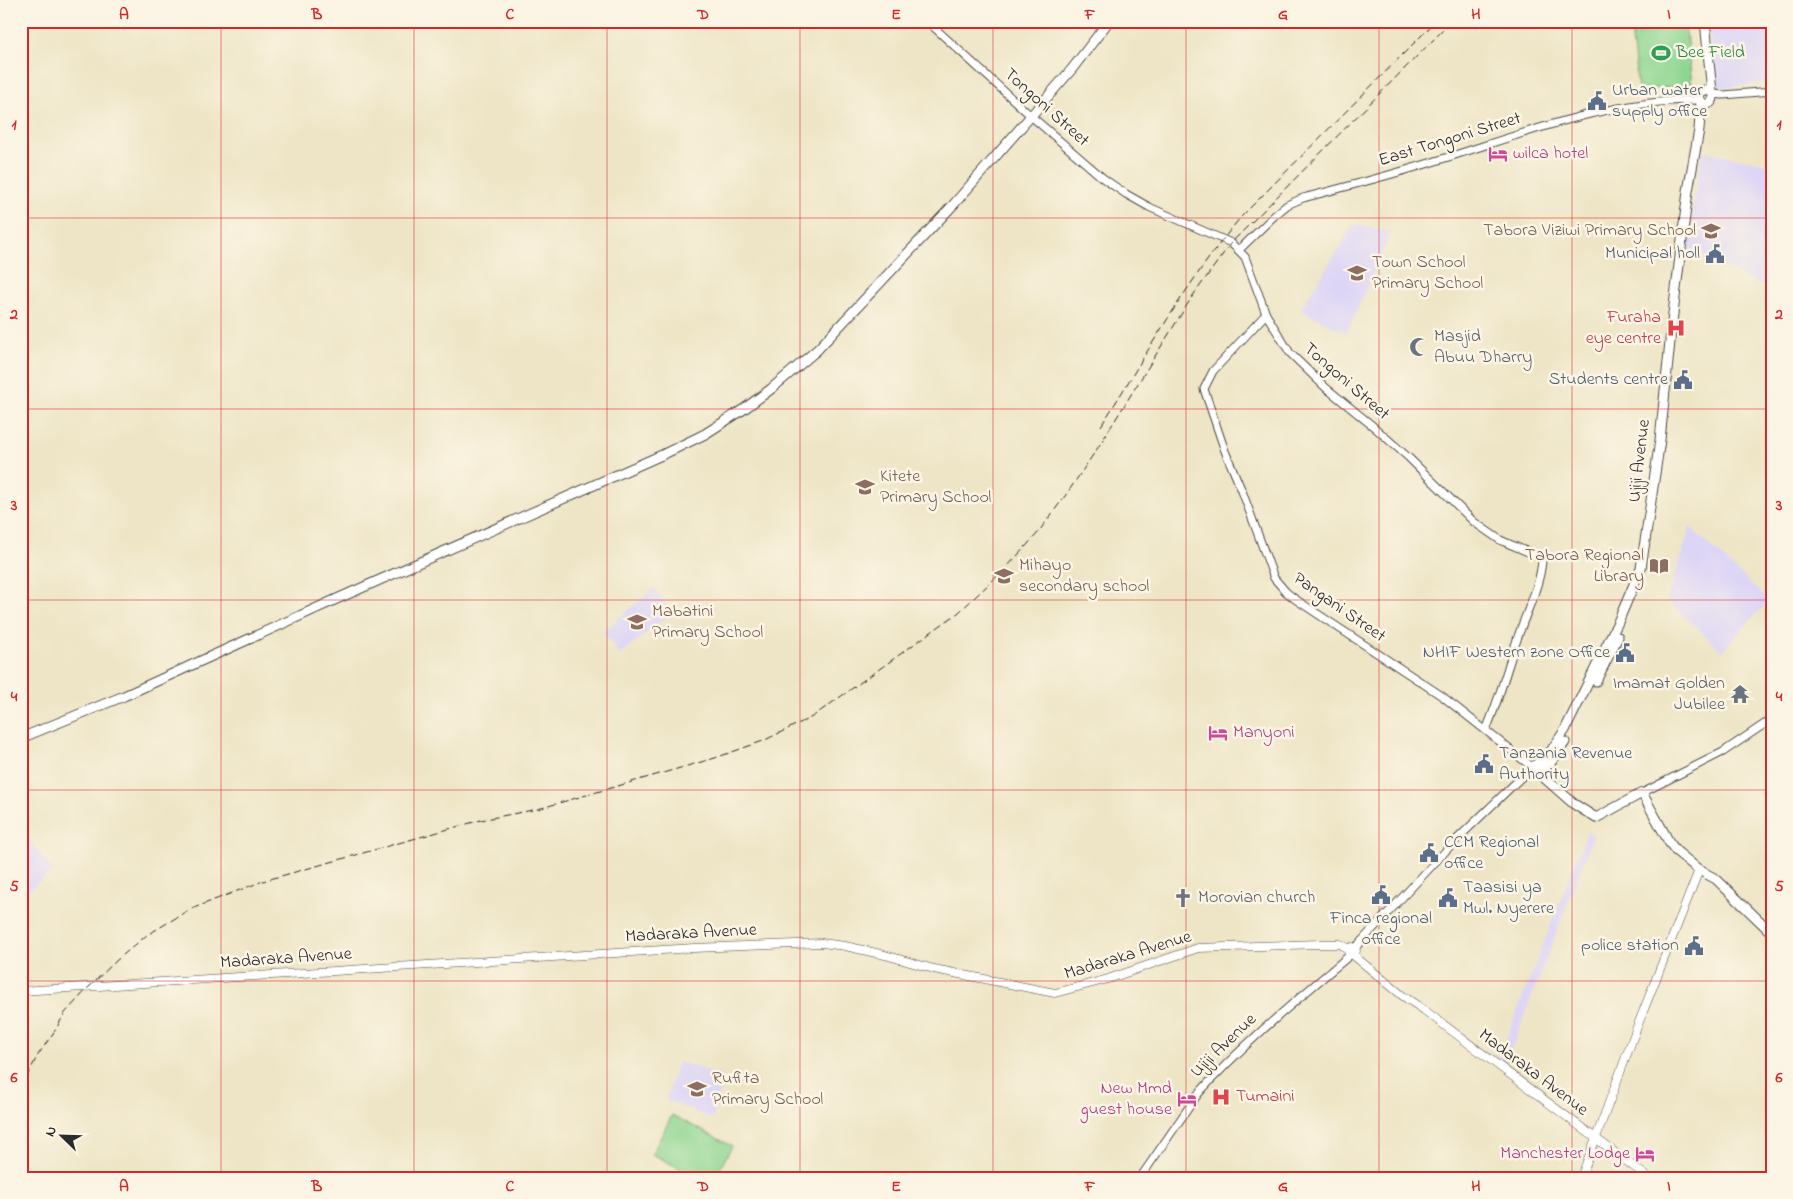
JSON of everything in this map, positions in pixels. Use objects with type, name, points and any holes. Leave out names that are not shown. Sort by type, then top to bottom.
[{"type":"highway","points":[[21,738],[124,696],[339,598],[656,458],[713,429],[771,389],[817,350],[954,204],[1089,48],[1109,21]]},
{"type":"highway","points":[[1705,21],[1710,75],[1706,97]]},
{"type":"highway","name":"Ujiji Avenue","points":[[1536,770],[1565,730],[1618,622],[1641,568],[1660,440],[1688,191],[1706,97]]},
{"type":"highway","points":[[1547,781],[1546,774],[1549,765],[1573,727],[1624,624],[1641,568]]},
{"type":"highway","points":[[1549,765],[1536,770],[1574,804],[1596,818],[1642,793],[1669,842],[1683,858],[1699,870],[1716,879],[1772,933]]},
{"type":"main road","points":[[1581,1178],[1699,870]]},
{"type":"main road","name":"Madaraka Avenue","points":[[21,991],[694,948],[814,943],[846,946],[934,969],[1055,994],[1117,976],[1198,948],[1340,944],[1403,996],[1649,1178]]},
{"type":"street","name":"Tongoni Street","points":[[927,21],[1031,116],[1104,179],[1126,194],[1188,225],[1230,242],[1245,258],[1266,314],[1290,353],[1325,387],[1409,458],[1473,521],[1500,540],[1534,554],[1542,561],[1540,574],[1496,706],[1486,730]]},
{"type":"street","name":"East Tongoni Street","points":[[1239,250],[1274,216],[1302,198],[1422,166],[1609,109],[1628,105],[1772,91]]},
{"type":"street","name":"Pangani Street","points":[[1266,314],[1213,371],[1204,388],[1225,451],[1274,578],[1295,599],[1442,696],[1536,770]]},
{"type":"street","points":[[1642,793],[1723,752],[1772,719]]},
{"type":"street","name":"Ujiji Avenue","points":[[1140,1178],[1205,1086],[1245,1046],[1352,952],[1454,842],[1521,779],[1536,770]]},
{"type":"shaded area","points":[[1708,21],[1771,21],[1772,82],[1715,88]]},
{"type":"shaded area","points":[[1702,151],[1772,165],[1772,291],[1690,249],[1687,244]]},
{"type":"shaded area","points":[[1354,224],[1391,232],[1347,333],[1300,310]]},
{"type":"shaded area","points":[[1690,527],[1769,601],[1722,651],[1667,600]]},
{"type":"shaded area","name":"Mabatini Primary School","points":[[654,588],[672,612],[620,655],[603,632]]},
{"type":"shaded area","points":[[21,831],[53,870],[21,897]]},
{"type":"shaded area","points":[[1587,832],[1594,835],[1505,1066],[1497,1063]]},
{"type":"shaded area","points":[[678,1062],[724,1076],[713,1119],[666,1100]]},
{"type":"green space","name":"Bee Field","points":[[1630,21],[1685,21],[1692,85],[1638,90]]},
{"type":"green space","points":[[672,1115],[732,1146],[715,1178],[698,1178],[652,1154]]},
{"type":"railway","points":[[1101,426],[1185,293],[1221,241],[1241,217],[1436,21]]},
{"type":"railway","points":[[21,1088],[38,1055],[65,1013],[89,987],[147,935],[191,909],[263,881],[481,820],[538,809],[715,758],[763,741],[812,717],[958,613],[1007,567],[1037,534],[1068,492],[1192,297],[1231,243],[1452,21]]},
{"type":"place","name":"Bee Field","points":[[1661,53]]},
{"type":"place","name":"Urban water supply office","points":[[1597,101]]},
{"type":"place","name":"wilca hotel","points":[[1498,154]]},
{"type":"place","name":"Tabora Viziwi Primary School","points":[[1711,231]]},
{"type":"place","name":"Municipal holl","points":[[1715,254]]},
{"type":"place","name":"Town School Primary School","points":[[1357,273]]},
{"type":"place","name":"Furaha eye centre","points":[[1676,328]]},
{"type":"place","name":"Masjid Abuu Dharry","points":[[1419,347]]},
{"type":"place","name":"Students centre","points":[[1683,380]]},
{"type":"place","name":"Kitete Primary School","points":[[865,487]]},
{"type":"place","name":"Tabora Regional Library","points":[[1659,566]]},
{"type":"place","name":"Mihayo secondary school","points":[[1004,576]]},
{"type":"place","name":"Mabatini Primary School","points":[[637,622]]},
{"type":"place","name":"NHIF Western zone Office","points":[[1625,653]]},
{"type":"place","name":"Imamat Golden Jubilee","points":[[1740,694]]},
{"type":"place","name":"Manyoni","points":[[1218,733]]},
{"type":"place","name":"Tanzania Revenue Authority","points":[[1484,764]]},
{"type":"place","name":"CCM Regional office","points":[[1429,853]]},
{"type":"place","name":"Finca regional office","points":[[1381,895]]},
{"type":"place","name":"Morovian church","points":[[1183,898]]},
{"type":"place","name":"Taasisi ya Mwl. Nyerere","points":[[1448,898]]},
{"type":"place","name":"police station","points":[[1694,946]]},
{"type":"place","name":"Rufita Primary School","points":[[697,1089]]},
{"type":"place","name":"Tumaini","points":[[1221,1097]]},
{"type":"place","name":"New Mmd guest house","points":[[1187,1099]]},
{"type":"place","name":"Manchester Lodge","points":[[1645,1154]]}]
